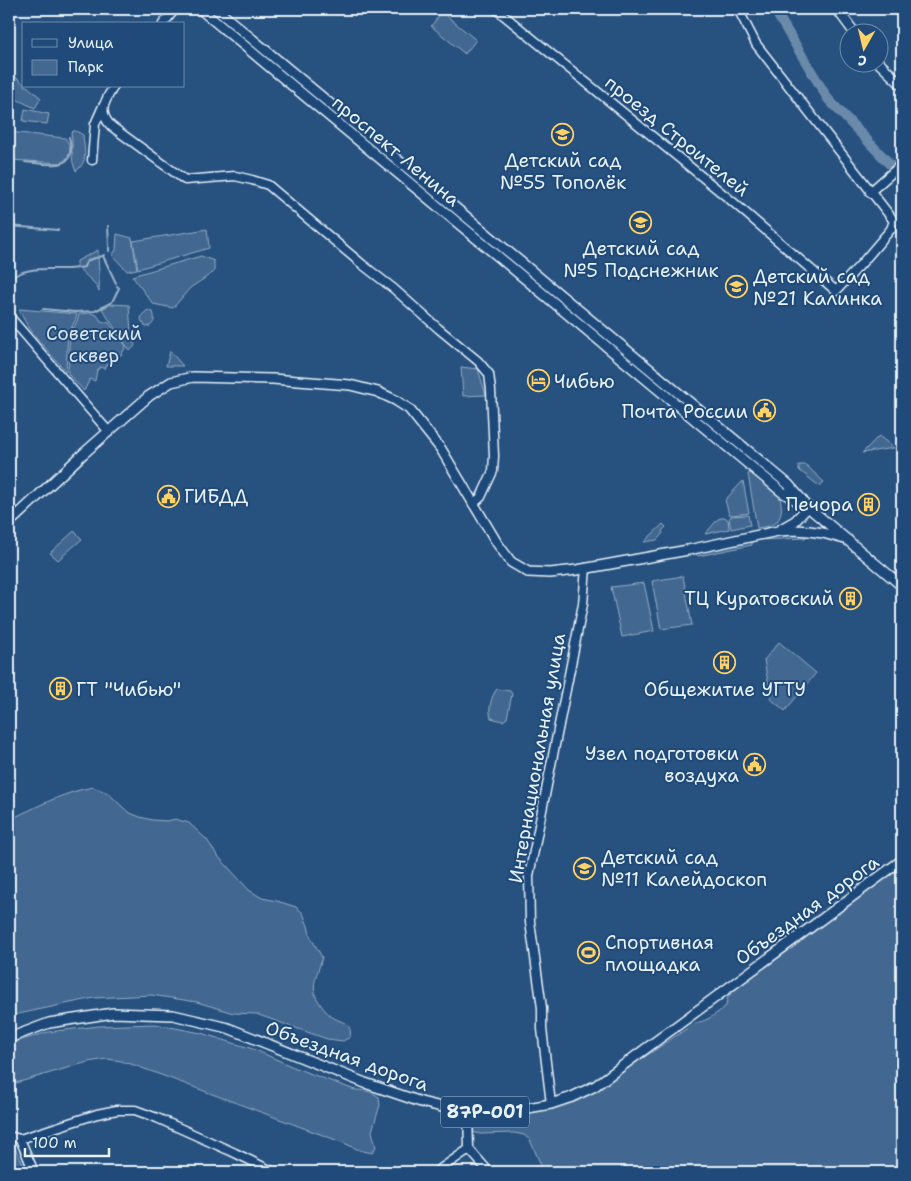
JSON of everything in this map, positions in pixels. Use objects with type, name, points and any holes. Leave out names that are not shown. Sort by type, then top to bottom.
[{"type":"main road","name":"проспект Ленина","points":[[200,9],[782,492],[808,507]]},
{"type":"main road","name":"проспект Ленина","points":[[216,9],[788,484],[808,507],[902,586]]},
{"type":"main road","points":[[837,9],[847,22]]},
{"type":"main road","points":[[888,72],[902,85]]},
{"type":"main road","points":[[571,317],[578,310]]},
{"type":"main road","points":[[9,523],[82,454],[149,396],[171,382],[193,377],[272,379],[350,385],[378,392],[395,400],[409,409],[441,449],[497,544],[511,562],[528,572],[550,573],[586,568],[778,531],[809,531],[848,540]]},
{"type":"main road","points":[[778,531],[795,521],[808,507]]},
{"type":"main road","name":"Объездная дорога","points":[[9,1038],[49,1023],[113,1012],[174,1015],[228,1028],[365,1083],[451,1110],[504,1112],[551,1104],[595,1086],[902,860]]},
{"type":"street","points":[[165,22],[175,9]]},
{"type":"street","name":"проезд Строителей","points":[[496,9],[733,202],[836,291],[891,229],[894,221],[870,192]]},
{"type":"street","points":[[738,9],[756,44],[870,192],[902,164]]},
{"type":"street","points":[[92,160],[95,124],[113,88]]},
{"type":"street","points":[[104,104],[103,113],[106,121],[111,126],[185,180],[235,176],[268,186],[394,289],[478,361],[489,374],[494,456],[492,471],[481,497],[473,504]]},
{"type":"street","points":[[9,316],[109,432]]},
{"type":"street","points":[[9,507],[17,516]]},
{"type":"street","name":"Интернациональная улица","points":[[551,1104],[542,1029],[542,1008],[530,922],[529,876],[583,604],[586,568]]},
{"type":"street","points":[[9,1136],[20,1139],[97,1114],[117,1110],[135,1110],[158,1118],[274,1172]]},
{"type":"street","points":[[468,1112],[469,1149],[489,1172]]},
{"type":"street","points":[[20,1139],[34,1172]]},
{"type":"street","points":[[436,1172],[469,1149]]},
{"type":"green space","points":[[442,12],[476,40],[465,54],[431,26]]},
{"type":"green space","points":[[230,25],[284,70],[282,73],[228,28]]},
{"type":"green space","points":[[9,71],[22,82],[22,88],[29,88],[41,98],[35,108],[12,97],[9,93]]},
{"type":"green space","points":[[25,109],[49,114],[47,124],[23,121]]},
{"type":"green space","points":[[73,131],[83,135],[85,150],[83,164],[76,171],[72,157],[71,133]]},
{"type":"green space","points":[[9,132],[65,138],[70,149],[69,155],[61,163],[9,160]]},
{"type":"green space","points":[[472,227],[570,308],[570,310],[470,229]]},
{"type":"green space","points":[[207,229],[209,248],[138,269],[133,241]]},
{"type":"green space","points":[[117,234],[132,238],[137,269],[127,271],[112,255],[116,250]]},
{"type":"green space","points":[[98,250],[99,291],[95,284],[77,267],[77,261]]},
{"type":"green space","points":[[201,256],[214,261],[214,272],[190,288],[173,308],[153,304],[132,276]]},
{"type":"green space","points":[[111,304],[129,305],[131,333],[135,346],[130,351],[102,309]]},
{"type":"green space","points":[[19,309],[77,314],[68,339],[66,372],[27,325]]},
{"type":"green space","points":[[148,310],[153,312],[154,320],[150,326],[146,327],[141,320],[142,315]]},
{"type":"green space","name":"Советский сквер","points":[[90,313],[97,315],[101,321],[109,323],[126,346],[122,354],[104,369],[101,367],[97,370],[95,381],[90,379],[84,391],[68,374],[69,346],[70,337],[79,314]]},
{"type":"green space","points":[[586,321],[699,414],[697,417],[584,324]]},
{"type":"green space","points":[[170,351],[183,366],[166,366]]},
{"type":"green space","points":[[461,367],[478,369],[486,395],[463,396]]},
{"type":"green space","points":[[879,436],[894,448],[862,453]]},
{"type":"green space","points":[[799,465],[806,465],[824,482],[819,486],[799,470]]},
{"type":"green space","points":[[750,472],[780,497],[781,514],[777,522],[772,525],[757,528],[748,474]]},
{"type":"green space","points":[[743,481],[749,513],[729,514],[725,500]]},
{"type":"green space","points":[[748,515],[750,525],[731,529],[729,519],[731,516]]},
{"type":"green space","points":[[725,517],[728,520],[729,529],[705,534],[718,519]]},
{"type":"green space","points":[[663,524],[666,527],[657,540],[644,542]]},
{"type":"green space","points":[[74,531],[82,539],[58,560],[50,553]]},
{"type":"green space","points":[[794,534],[807,536],[805,538],[759,540],[761,538]]},
{"type":"green space","points":[[752,541],[752,545],[698,556],[696,554],[697,552]]},
{"type":"green space","points":[[683,576],[692,625],[661,629],[652,581]]},
{"type":"green space","points":[[644,583],[654,631],[622,637],[611,587]]},
{"type":"green space","points":[[779,642],[816,673],[785,711],[771,699],[764,660]]},
{"type":"green space","points":[[497,689],[510,691],[512,694],[507,718],[503,721],[491,718],[490,715],[492,699]]},
{"type":"green space","points":[[93,787],[108,793],[128,812],[140,817],[167,821],[175,819],[189,823],[207,840],[217,855],[249,890],[262,898],[296,907],[303,913],[311,938],[322,957],[315,979],[314,988],[316,996],[328,1014],[348,1025],[350,1037],[343,1041],[327,1039],[256,1014],[233,1013],[197,1002],[151,995],[94,998],[9,1016],[9,820],[61,796]]},
{"type":"green space","points":[[902,864],[902,1172],[544,1172],[530,1140],[524,1135],[514,1133],[480,1134],[472,1132],[471,1119],[473,1117],[528,1113],[557,1106],[600,1085],[695,1023],[712,1017],[726,1006],[727,999],[731,993]]},
{"type":"green space","points":[[155,1024],[201,1033],[253,1049],[298,1069],[355,1090],[367,1091],[376,1095],[379,1097],[380,1105],[372,1131],[376,1147],[372,1153],[359,1150],[121,1061],[107,1059],[88,1062],[9,1085],[9,1044],[48,1032],[99,1026]]},
{"type":"green space","points":[[9,1143],[13,1144],[27,1172],[9,1172]]},
{"type":"waterway","name":"Чибью","points":[[774,9],[828,99],[902,177]]},
{"type":"waterway","points":[[25,162],[59,164],[66,161],[70,156],[69,137]]},
{"type":"waterway","points":[[9,226],[58,230]]},
{"type":"waterway","points":[[108,226],[109,251]]},
{"type":"waterway","points":[[14,276],[31,270],[84,267],[87,261],[104,255]]},
{"type":"waterway","points":[[103,256],[116,283]]},
{"type":"waterway","points":[[43,309],[75,312],[95,311],[112,302],[119,288],[117,286]]},
{"type":"place","name":"Детский сад №55 Тополёк","points":[[563,134]]},
{"type":"place","name":"Детский сад №5 Подснежник","points":[[641,222]]},
{"type":"place","name":"Детский сад №21 Калинка","points":[[737,287]]},
{"type":"place","name":"Чибью","points":[[538,381]]},
{"type":"place","name":"Почта России","points":[[764,411]]},
{"type":"place","name":"ГИБДД","points":[[168,496]]},
{"type":"place","name":"Печора","points":[[869,504]]},
{"type":"place","name":"ТЦ Куратовский","points":[[850,598]]},
{"type":"place","name":"Общежитие УГТУ","points":[[725,663]]},
{"type":"place","name":"ГТ \"Чибью\"","points":[[60,689]]},
{"type":"place","name":"Узел подготовки воздуха","points":[[755,764]]},
{"type":"place","name":"Детский сад №11 Калейдоскоп","points":[[585,868]]},
{"type":"place","name":"Спортивная площадка","points":[[589,953]]}]
